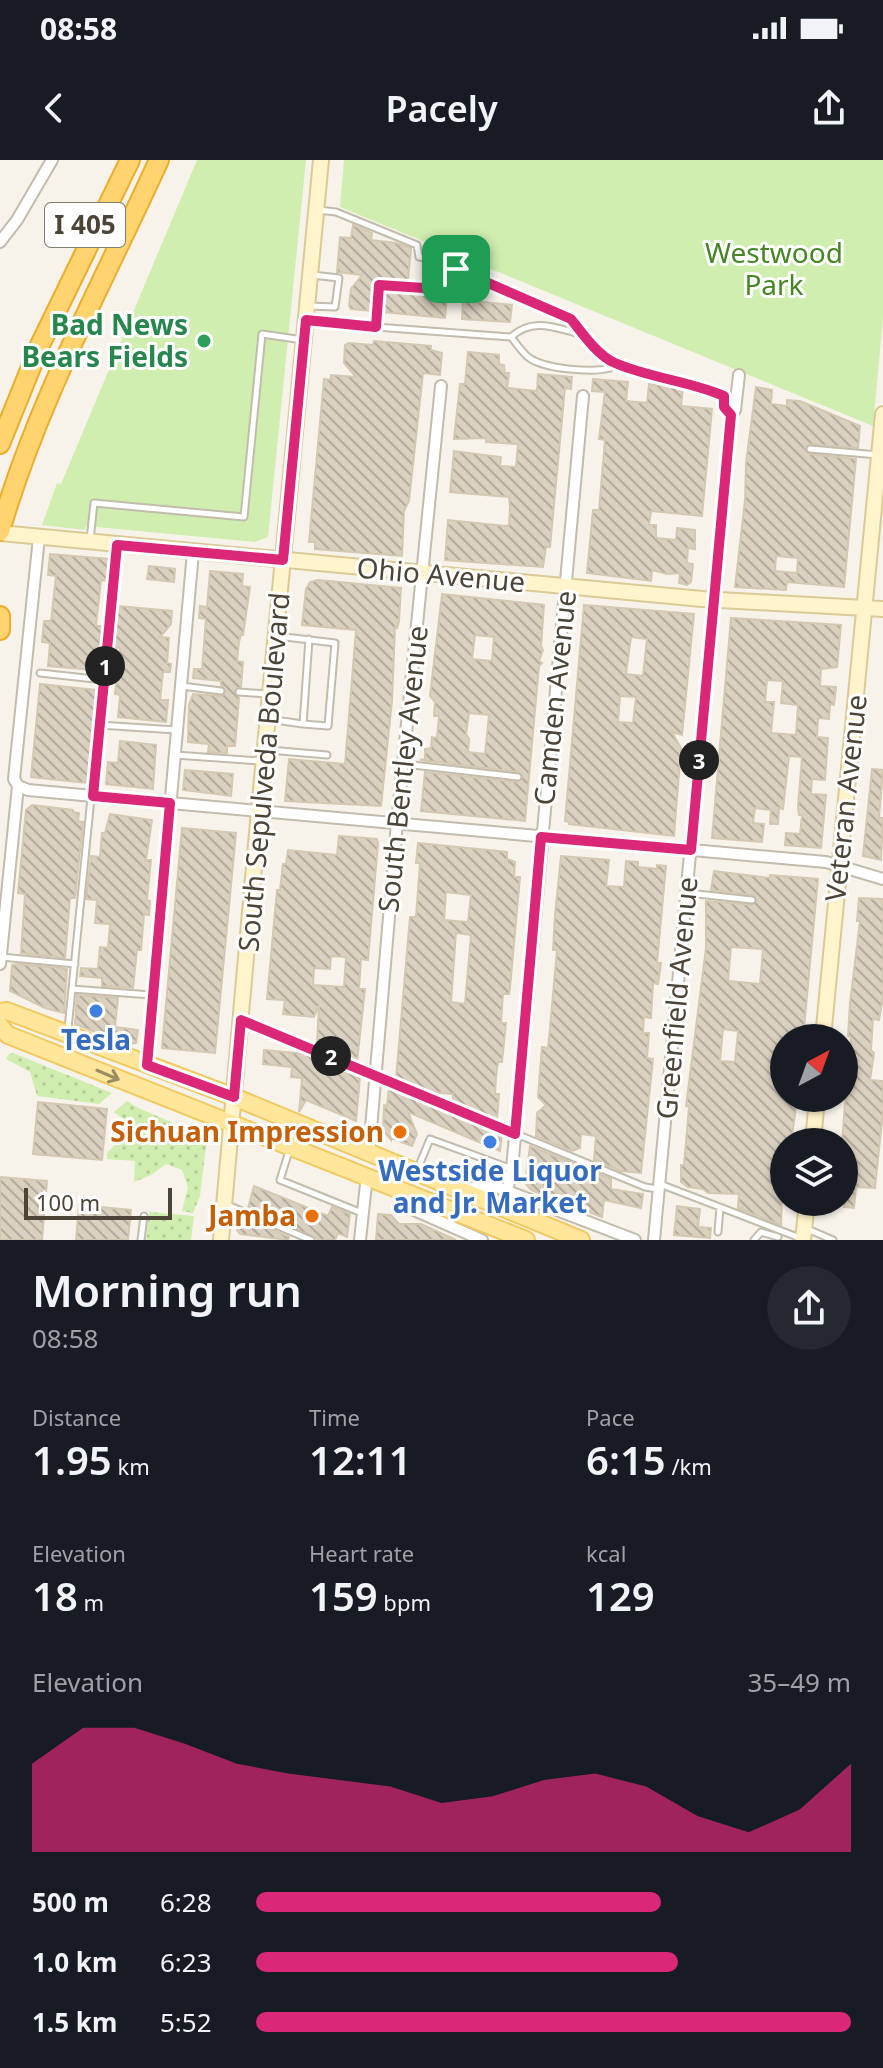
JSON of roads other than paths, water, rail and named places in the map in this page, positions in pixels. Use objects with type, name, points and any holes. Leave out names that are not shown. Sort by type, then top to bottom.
[{"type":"highway","name":"I 405","points":[[0,413],[41,317],[117,160]]},
{"type":"highway","points":[[0,444],[40,345],[130,160]]},
{"type":"highway","points":[[0,494],[21,432],[61,336],[145,160]]},
{"type":"highway","name":"I 405","points":[[1,528],[29,442],[68,348],[159,160]]},
{"type":"highway","points":[[0,616],[0,630]]},
{"type":"main road","points":[[0,1012],[7,1011],[234,1097],[581,1240]]},
{"type":"main road","points":[[3,1033],[526,1240]]},
{"type":"street","points":[[0,242],[17,220],[52,160]]},
{"type":"street","name":"South Sepulveda Boulevard","points":[[221,1240],[321,160]]},
{"type":"street","name":"Greenfield Avenue","points":[[654,1240],[731,415],[735,410],[739,375]]},
{"type":"street","name":"South Bentley Avenue","points":[[369,1152],[397,823],[441,386]]},
{"type":"street","name":"Camden Avenue","points":[[507,1191],[512,1169],[583,396]]},
{"type":"street","name":"Veteran Avenue","points":[[824,1024],[883,414]]},
{"type":"street","name":"Ohio Avenue","points":[[1,528],[39,537],[423,574],[714,600],[883,609]]},
{"type":"street","points":[[0,964],[18,786],[14,779],[39,537]]},
{"type":"street","points":[[147,1065],[193,552]]},
{"type":"street","points":[[18,786],[28,790],[840,865],[883,879]]},
{"type":"street","points":[[360,1240],[367,1175]]},
{"type":"street","points":[[458,1190],[494,1186],[635,1240]]},
{"type":"street","points":[[396,1187],[414,1210],[482,1240]]},
{"type":"street","points":[[804,1236],[806,1216]]},
{"type":"lane","points":[[317,210],[336,212],[417,245],[419,257],[440,261],[571,319],[612,362],[703,387],[724,396],[724,407],[731,415]]},
{"type":"lane","points":[[376,327],[379,285],[454,290],[456,269]]},
{"type":"lane","points":[[307,313],[335,307],[339,278],[311,275]]},
{"type":"lane","points":[[307,313],[376,327],[511,337],[523,327],[535,325],[583,335]]},
{"type":"lane","points":[[90,542],[94,503],[244,517],[262,334],[304,340]]},
{"type":"lane","points":[[511,337],[529,358],[552,366],[598,371],[610,368],[612,362]]},
{"type":"lane","points":[[810,449],[879,455]]},
{"type":"lane","points":[[68,1034],[117,545]]},
{"type":"lane","points":[[268,719],[328,726],[335,643],[276,636]]},
{"type":"lane","points":[[303,724],[309,639]]},
{"type":"lane","points":[[40,673],[104,680]]},
{"type":"lane","points":[[181,686],[221,691]]},
{"type":"lane","points":[[239,692],[270,695]]},
{"type":"lane","points":[[99,725],[177,730]]},
{"type":"lane","points":[[174,755],[327,755]]},
{"type":"lane","points":[[403,764],[518,777]]},
{"type":"lane","points":[[687,893],[752,900]]},
{"type":"lane","points":[[1,957],[75,964]]},
{"type":"lane","points":[[72,989],[151,995]]},
{"type":"lane","points":[[241,1020],[645,1187],[659,1186],[804,1236],[833,1240]]},
{"type":"lane","points":[[416,1173],[430,1139],[512,1169]]},
{"type":"lane","points":[[290,1146],[280,1180],[363,1213]]},
{"type":"lane","points":[[224,1203],[311,1240]]},
{"type":"lane","points":[[718,1232],[720,1207]]},
{"type":"lane","points":[[141,1240],[144,1216]]},
{"type":"lane","points":[[754,1240],[761,1232],[778,1237]]},
{"type":"place","name":"Bad News Bears Fields","points":[[204,341]]},
{"type":"place","name":"Tesla","points":[[96,1011]]},
{"type":"place","name":"Sichuan Impression","points":[[400,1132]]},
{"type":"place","name":"Westside Liquor and Jr. Market","points":[[490,1142]]},
{"type":"place","name":"Jamba","points":[[312,1216]]},
{"type":"park label","name":"Westwood Park","points":[[774,269]]}]
